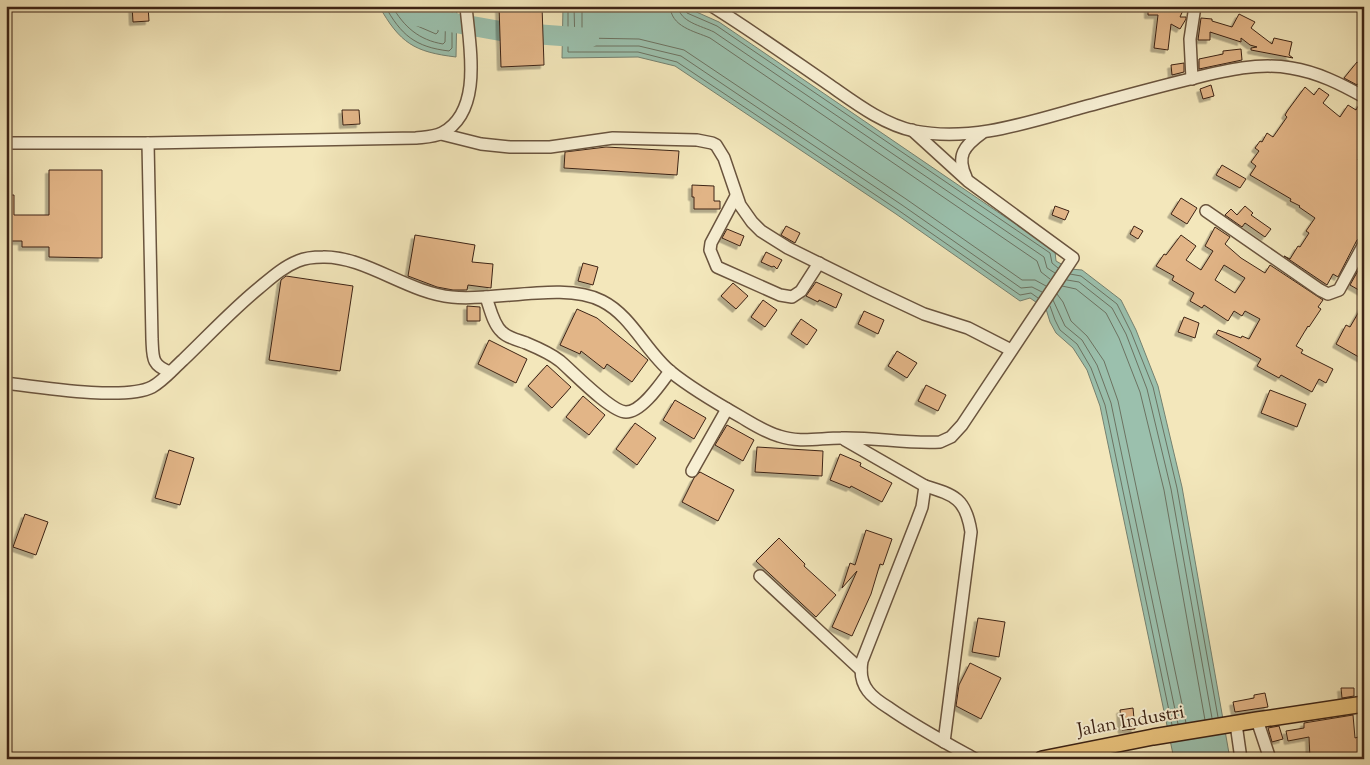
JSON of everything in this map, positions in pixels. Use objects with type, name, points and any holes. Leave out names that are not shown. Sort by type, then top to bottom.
[{"type":"main road","name":"Jalan Industri","points":[[1042,759],[1153,737],[1364,704]]},
{"type":"street","points":[[6,143],[148,143],[416,138],[440,134],[451,128],[464,110],[469,92],[471,70],[466,6]]},
{"type":"street","points":[[712,6],[874,114],[912,130],[935,133],[982,133],[1025,124],[1217,72],[1253,67],[1290,68],[1315,73],[1364,97]]},
{"type":"street","points":[[1192,79],[1190,39],[1195,6]]},
{"type":"street","points":[[6,383],[84,392],[131,392],[152,387],[251,294],[284,268],[302,260],[325,257],[338,258],[365,267],[401,283],[452,298],[486,298],[564,293],[594,297],[610,305],[630,324],[670,371],[727,409],[767,432],[784,438],[802,440],[841,438],[933,443],[945,440],[957,432],[962,425],[1073,258],[968,181],[912,130]]},
{"type":"street","points":[[968,181],[961,164],[963,154],[971,141],[982,133]]},
{"type":"street","points":[[440,134],[481,144],[518,148],[550,147],[613,138],[707,141],[716,146],[724,158],[736,196],[743,210],[756,226],[788,248],[916,311],[968,328],[1011,350]]},
{"type":"street","points":[[148,143],[152,347],[156,364],[160,369],[170,372]]},
{"type":"street","points":[[736,196],[711,243],[710,250],[717,267],[780,295],[792,297],[801,291],[819,262]]},
{"type":"street","points":[[1206,211],[1328,294],[1338,290],[1364,244]]},
{"type":"street","points":[[486,298],[503,334],[539,349],[559,360],[610,405],[620,411],[630,412],[639,407],[670,371]]},
{"type":"street","points":[[692,471],[727,409]]},
{"type":"street","points":[[841,438],[925,486],[948,493],[958,499],[969,517],[971,532],[944,742]]},
{"type":"street","points":[[925,486],[922,507],[865,653],[861,670],[864,685],[868,692],[876,699],[911,724],[975,759]]},
{"type":"street","points":[[760,576],[861,670]]},
{"type":"street","points":[[1257,720],[1270,759]]},
{"type":"street","points":[[1232,725],[1241,759]]},
{"type":"water","points":[[379,6],[457,6],[456,57],[429,52],[410,44],[394,29]]},
{"type":"water","points":[[563,6],[683,6],[719,22],[1055,251],[1056,261],[1070,269],[1082,270],[1121,300],[1136,330],[1158,386],[1182,487],[1230,759],[1174,759],[1100,406],[1087,370],[1073,348],[1056,333],[1046,309],[1030,298],[1020,301],[896,214],[675,66],[638,57],[562,58]]},
{"type":"building","points":[[132,6],[148,6],[149,21],[133,22]]},
{"type":"building","points":[[499,6],[542,6],[544,65],[501,67]]},
{"type":"building","points":[[1148,6],[1185,6],[1180,17],[1186,17],[1186,19],[1180,29],[1171,24],[1168,50],[1154,48],[1158,15],[1148,15]]},
{"type":"building","points":[[1239,14],[1255,22],[1251,28],[1272,44],[1274,38],[1292,42],[1289,55],[1293,58],[1251,50],[1251,48],[1257,47],[1250,45],[1241,38],[1241,42],[1210,32],[1210,40],[1198,40],[1201,18],[1212,19],[1212,21],[1232,27]]},
{"type":"building","points":[[1241,49],[1242,60],[1199,69],[1199,59],[1223,54],[1223,51]]},
{"type":"building","points":[[1357,62],[1364,67],[1364,76],[1357,85],[1344,78]]},
{"type":"building","points":[[1184,63],[1184,72],[1172,75],[1171,65]]},
{"type":"building","points":[[1211,85],[1214,96],[1203,99],[1200,89]]},
{"type":"building","points":[[1305,87],[1314,95],[1319,88],[1329,95],[1323,103],[1340,117],[1348,105],[1356,110],[1360,103],[1364,104],[1364,150],[1358,160],[1364,164],[1364,237],[1357,240],[1338,277],[1333,274],[1327,285],[1284,256],[1290,259],[1298,246],[1300,247],[1309,233],[1306,231],[1315,218],[1290,201],[1291,199],[1250,175],[1256,166],[1251,162],[1259,151],[1255,148],[1260,141],[1262,142],[1267,133],[1273,137],[1287,117],[1285,115],[1288,110]]},
{"type":"building","points":[[342,110],[359,110],[360,124],[343,125]]},
{"type":"building","points":[[606,147],[679,151],[677,175],[564,168],[565,152]]},
{"type":"building","points":[[1222,165],[1246,179],[1240,188],[1216,175]]},
{"type":"building","points":[[49,170],[102,170],[102,258],[49,257],[49,247],[22,247],[22,241],[6,241],[6,195],[14,195],[14,215],[49,215]]},
{"type":"building","points":[[692,185],[714,186],[714,201],[720,201],[720,209],[694,209]]},
{"type":"building","points":[[1181,198],[1197,208],[1187,224],[1171,214]]},
{"type":"building","points":[[1055,206],[1069,211],[1065,220],[1052,215]]},
{"type":"building","points":[[1245,206],[1253,213],[1251,215],[1271,229],[1265,237],[1245,223],[1242,227],[1225,215],[1231,209],[1237,215]]},
{"type":"building","points":[[786,226],[800,233],[795,243],[781,235]]},
{"type":"building","points":[[1134,226],[1143,231],[1138,239],[1130,234]]},
{"type":"building","points":[[1215,227],[1230,237],[1225,244],[1241,258],[1265,273],[1270,265],[1323,300],[1318,307],[1321,309],[1296,346],[1303,350],[1301,353],[1333,369],[1326,383],[1319,379],[1312,392],[1281,375],[1279,378],[1257,366],[1261,359],[1216,334],[1218,330],[1249,339],[1260,319],[1245,311],[1242,316],[1234,311],[1228,321],[1204,305],[1202,308],[1190,301],[1194,293],[1172,280],[1174,276],[1156,266],[1181,235],[1196,246],[1186,260],[1201,270],[1213,251],[1205,246]],"holes":[[[1224,265],[1245,278],[1235,293],[1215,280]]]},
{"type":"building","points":[[727,229],[744,236],[740,246],[722,238]]},
{"type":"building","points":[[415,235],[475,245],[472,262],[493,264],[491,288],[468,285],[467,290],[453,290],[437,287],[408,276]]},
{"type":"building","points":[[766,252],[782,260],[777,269],[774,266],[772,267],[761,262]]},
{"type":"building","points":[[1364,260],[1364,293],[1350,285]]},
{"type":"building","points":[[583,263],[598,267],[593,285],[578,281]]},
{"type":"building","points":[[286,276],[353,286],[340,371],[269,360],[281,280]]},
{"type":"building","points":[[816,282],[842,294],[836,308],[806,296]]},
{"type":"building","points":[[733,283],[748,296],[736,309],[721,296]]},
{"type":"building","points":[[763,300],[777,310],[765,327],[751,317]]},
{"type":"building","points":[[1364,303],[1364,360],[1336,344],[1346,325],[1350,327]]},
{"type":"building","points":[[467,306],[480,307],[480,321],[467,321]]},
{"type":"building","points":[[577,309],[597,318],[648,360],[632,382],[607,364],[604,369],[581,351],[580,354],[560,345]]},
{"type":"building","points":[[864,311],[884,320],[878,334],[858,324]]},
{"type":"building","points":[[1184,317],[1199,323],[1195,338],[1178,332]]},
{"type":"building","points":[[801,319],[817,330],[807,345],[791,334]]},
{"type":"building","points":[[489,340],[527,359],[516,383],[478,364]]},
{"type":"building","points":[[897,351],[917,363],[907,378],[888,366]]},
{"type":"building","points":[[547,365],[571,387],[552,408],[528,386]]},
{"type":"building","points":[[926,385],[946,395],[938,411],[918,401]]},
{"type":"building","points":[[1270,390],[1306,404],[1297,427],[1261,413]]},
{"type":"building","points":[[583,396],[605,415],[589,435],[566,417]]},
{"type":"building","points":[[675,400],[706,418],[694,439],[663,420]]},
{"type":"building","points":[[635,423],[656,438],[637,465],[616,449]]},
{"type":"building","points":[[727,425],[754,440],[743,461],[715,445]]},
{"type":"building","points":[[757,447],[823,451],[822,476],[755,472]]},
{"type":"building","points":[[169,450],[194,458],[180,505],[155,498]]},
{"type":"building","points":[[840,454],[861,463],[860,466],[892,483],[882,502],[851,486],[850,488],[830,480]]},
{"type":"building","points":[[700,472],[734,490],[718,521],[682,502],[694,478]]},
{"type":"building","points":[[25,514],[48,522],[36,555],[13,547]]},
{"type":"building","points":[[866,530],[892,539],[883,565],[880,564],[871,594],[852,636],[832,627],[857,571],[842,588],[850,563],[855,565]]},
{"type":"building","points":[[779,538],[805,564],[804,566],[836,595],[816,617],[756,561]]},
{"type":"building","points":[[978,618],[1005,622],[999,657],[972,652]]},
{"type":"building","points":[[970,663],[1001,678],[981,719],[956,706],[959,685]]},
{"type":"building","points":[[1341,688],[1354,688],[1354,696],[1342,698]]},
{"type":"building","points":[[1265,693],[1268,707],[1235,712],[1233,702],[1254,698],[1254,695]]},
{"type":"building","points":[[1133,708],[1135,729],[1122,730],[1120,710]]},
{"type":"building","points":[[1353,715],[1355,738],[1364,735],[1364,759],[1310,759],[1309,737],[1288,741],[1286,731],[1304,728],[1304,723]]},
{"type":"building","points":[[1279,726],[1283,739],[1272,742],[1268,728]]},
{"type":"waterway","points":[[411,6],[416,16],[506,32],[589,38]]}]
